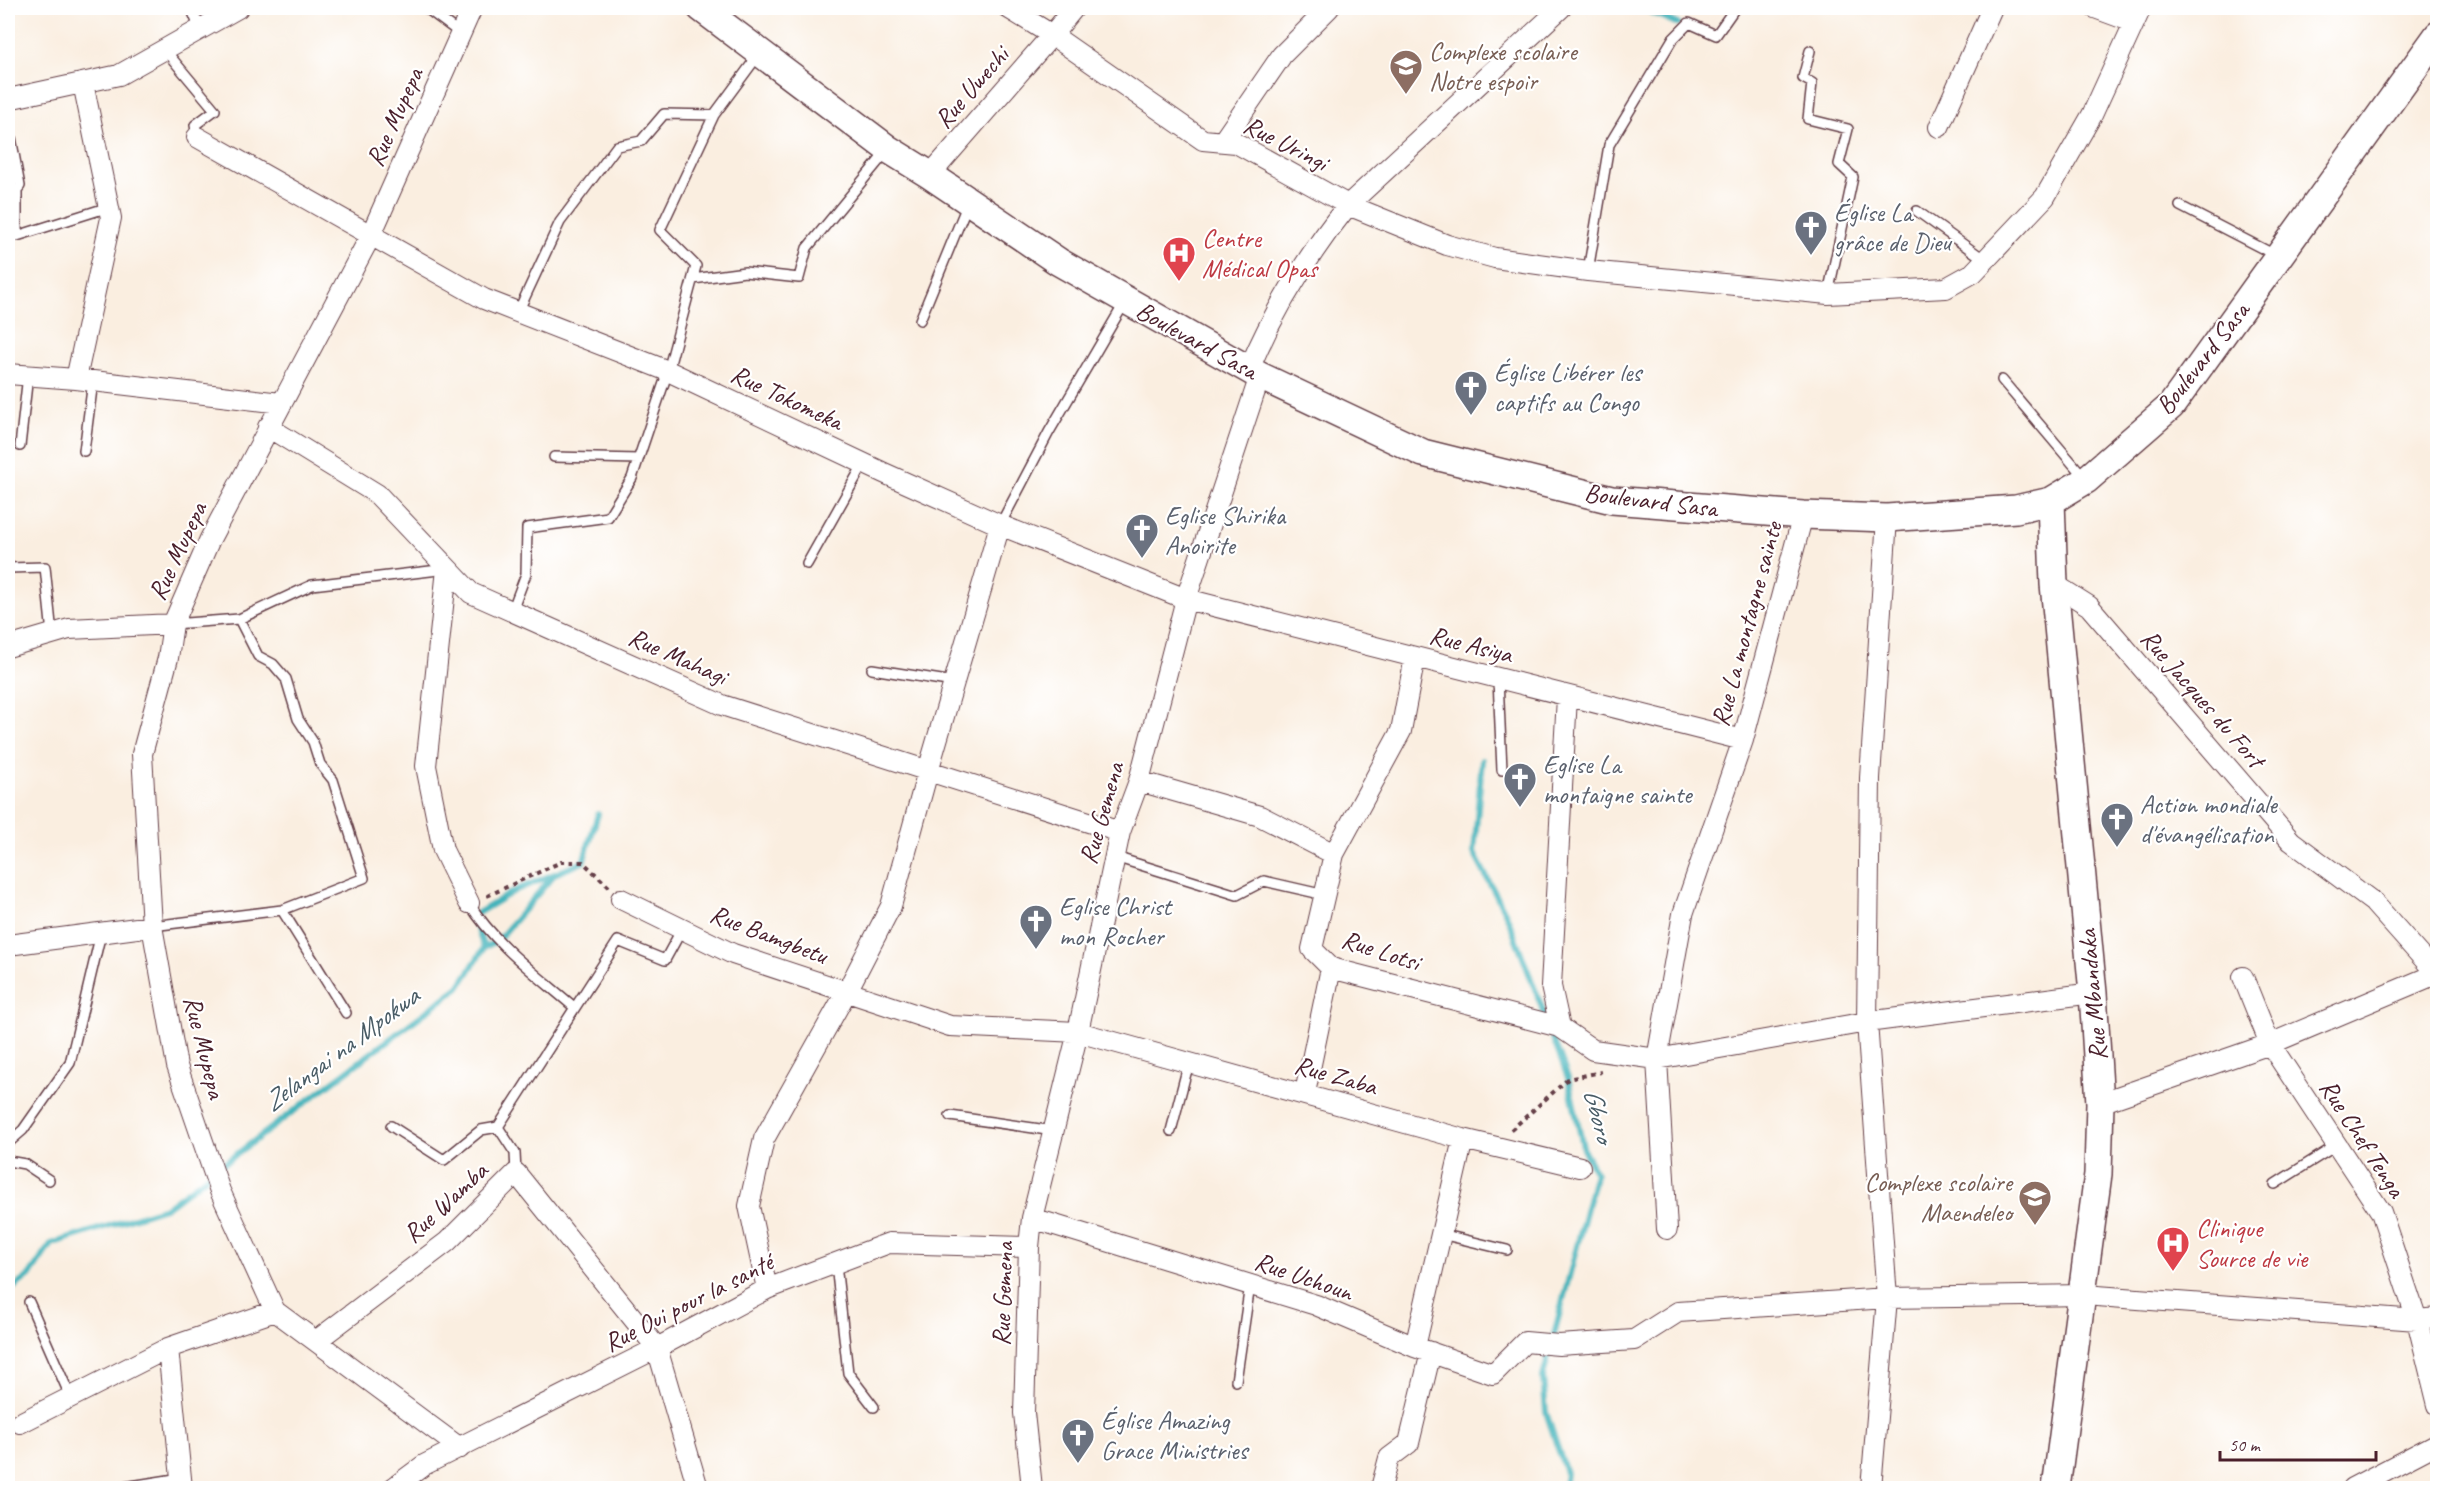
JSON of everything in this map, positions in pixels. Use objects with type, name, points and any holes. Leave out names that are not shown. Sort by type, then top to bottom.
[{"type":"street","points":[[8,99],[119,75],[238,8]]},
{"type":"street","name":"Rue Mupepa","points":[[275,1311],[220,1191],[177,1066],[152,926],[142,754],[168,658],[173,624],[210,539],[370,237],[472,8]]},
{"type":"street","name":"Boulevard Sasa","points":[[701,8],[888,149],[930,174],[1059,262],[1254,373],[1423,453],[1612,500],[1803,515],[1887,518],[2016,509],[2051,501],[2086,480],[2171,406],[2438,34]]},
{"type":"street","name":"Rue Uringi","points":[[1008,8],[1052,35],[1203,140],[1236,143],[1348,206],[1447,245],[1496,258],[1588,271],[1828,294],[1946,288],[1973,273],[2045,197],[2092,116],[2137,14]]},
{"type":"street","name":"Rue Uwechi","points":[[930,174],[1074,8]]},
{"type":"street","points":[[1223,141],[1282,55],[1329,8]]},
{"type":"street","name":"Rue Gemena","points":[[1032,1488],[1024,1413],[1029,1246],[1032,1218],[1078,1032],[1120,832],[1139,781],[1186,599],[1266,327],[1321,239],[1348,206],[1561,8]]},
{"type":"street","points":[[1939,127],[1992,8]]},
{"type":"street","points":[[2095,8],[2137,14]]},
{"type":"street","points":[[82,83],[111,218],[85,380]]},
{"type":"street","name":"Rue Tokomeka","points":[[197,137],[370,237],[484,299],[668,371],[1000,525],[1186,599]]},
{"type":"street","points":[[8,374],[85,380],[281,403]]},
{"type":"street","name":"Rue Mahagi","points":[[268,427],[377,494],[471,593],[722,705],[1120,832]]},
{"type":"street","name":"Rue Mbandaka","points":[[2051,501],[2054,584],[2093,993],[2100,1103],[2098,1174],[2084,1295],[2056,1488]]},
{"type":"street","name":"Rue La montagne sainte","points":[[1667,1228],[1657,1059],[1683,914],[1743,740],[1803,515]]},
{"type":"street","points":[[1872,1488],[1887,1298],[1867,1022],[1870,778],[1887,518]]},
{"type":"street","points":[[767,1289],[749,1206],[764,1139],[847,992],[891,906],[1000,525]]},
{"type":"street","points":[[447,569],[426,766],[443,850],[467,900]]},
{"type":"street","name":"Rue Jacques du Fort","points":[[2054,584],[2089,606],[2291,842],[2373,902],[2437,974]]},
{"type":"street","name":"Rue Asiya","points":[[1186,599],[1743,740]]},
{"type":"street","points":[[8,647],[69,629],[173,624]]},
{"type":"street","name":"Rue Lotsi","points":[[1415,657],[1401,731],[1334,854],[1312,949],[1331,968],[1560,1027]]},
{"type":"street","points":[[1567,697],[1551,986],[1560,1027],[1593,1050],[1657,1059],[1867,1022],[2093,993]]},
{"type":"street","points":[[1139,781],[1260,816],[1334,854]]},
{"type":"street","name":"Rue Bamgbetu","points":[[621,899],[733,954],[950,1026],[1078,1032]]},
{"type":"street","points":[[8,945],[152,926]]},
{"type":"street","points":[[1305,1094],[1331,968]]},
{"type":"street","points":[[2100,1103],[2270,1044],[2437,974]]},
{"type":"street","name":"Rue Chef Tenga","points":[[2243,977],[2270,1044],[2381,1212],[2416,1320],[2438,1405]]},
{"type":"street","name":"Rue Zaba","points":[[1078,1032],[1463,1138],[1580,1167]]},
{"type":"street","points":[[1381,1488],[1389,1458],[1409,1443],[1441,1234],[1463,1138]]},
{"type":"street","name":"Rue Wamba","points":[[316,1341],[447,1242],[516,1173],[657,1348]]},
{"type":"street","name":"Rue Uchoun","points":[[1032,1218],[1316,1305],[1423,1349],[1493,1374],[1525,1342],[1552,1344],[1634,1340],[1677,1312],[1887,1298]]},
{"type":"street","name":"Rue Oui pour la santé","points":[[393,1488],[424,1465],[657,1348],[767,1289],[889,1243],[1029,1246]]},
{"type":"street","points":[[1887,1298],[2084,1295],[2416,1320],[2438,1317]]},
{"type":"street","points":[[20,1423],[168,1348],[275,1311],[460,1448]]},
{"type":"street","points":[[168,1348],[181,1483]]},
{"type":"street","points":[[657,1348],[698,1488]]},
{"type":"street","points":[[2352,1488],[2438,1443]]},
{"type":"lane","points":[[191,8],[200,29]]},
{"type":"lane","points":[[426,8],[461,34]]},
{"type":"lane","points":[[1588,271],[1609,145],[1672,40],[1689,23],[1716,35],[1736,8]]},
{"type":"lane","points":[[164,49],[215,110],[195,124],[197,137]]},
{"type":"lane","points":[[1810,51],[1803,78],[1812,83],[1808,119],[1848,129],[1839,164],[1853,177],[1828,294]]},
{"type":"lane","points":[[512,611],[526,574],[527,528],[608,517],[632,478],[668,371],[696,266],[660,230],[714,115],[760,52]]},
{"type":"lane","points":[[518,312],[560,222],[617,146],[641,141],[664,114],[714,115]]},
{"type":"lane","points":[[8,121],[20,186],[17,190],[17,236],[109,207]]},
{"type":"lane","points":[[693,279],[745,272],[800,278],[807,248],[888,149]]},
{"type":"lane","points":[[920,320],[969,201]]},
{"type":"lane","points":[[2180,206],[2278,257]]},
{"type":"lane","points":[[1917,210],[1985,260]]},
{"type":"lane","points":[[1000,525],[1049,432],[1126,300]]},
{"type":"lane","points":[[20,446],[28,375]]},
{"type":"lane","points":[[84,451],[85,380]]},
{"type":"lane","points":[[2002,380],[2086,480]]},
{"type":"lane","points":[[554,457],[638,459]]},
{"type":"lane","points":[[807,564],[864,463]]},
{"type":"lane","points":[[8,568],[45,567],[52,634]]},
{"type":"lane","points":[[173,624],[239,619],[312,585],[447,569]]},
{"type":"lane","points":[[152,926],[282,910],[364,878],[333,780],[320,764],[313,742],[298,718],[286,679],[273,664],[258,656],[239,619]]},
{"type":"lane","points":[[872,669],[954,682]]},
{"type":"lane","points":[[1498,679],[1502,770]]},
{"type":"lane","points":[[1114,857],[1238,895],[1264,881],[1325,895]]},
{"type":"lane","points":[[467,900],[483,925],[574,1007]]},
{"type":"lane","points":[[282,910],[345,1013]]},
{"type":"lane","points":[[498,1128],[618,941],[665,960],[682,929]]},
{"type":"lane","points":[[8,1143],[23,1131],[70,1063],[101,933]]},
{"type":"lane","points":[[1171,1131],[1189,1062]]},
{"type":"lane","points":[[950,1116],[1054,1131]]},
{"type":"lane","points":[[391,1126],[444,1160],[481,1130],[498,1128]]},
{"type":"lane","points":[[498,1128],[515,1153],[516,1173]]},
{"type":"lane","points":[[2275,1184],[2337,1145]]},
{"type":"lane","points":[[8,1161],[25,1164],[49,1180]]},
{"type":"lane","points":[[1441,1234],[1507,1250]]},
{"type":"lane","points":[[836,1264],[848,1373],[874,1407]]},
{"type":"lane","points":[[1236,1381],[1250,1285]]},
{"type":"lane","points":[[29,1302],[71,1398]]},
{"type":"lane","points":[[118,1488],[181,1483]]},
{"type":"path","points":[[467,900],[483,897],[561,862],[583,862],[621,899]]},
{"type":"path","points":[[1493,1146],[1568,1079],[1602,1071]]},
{"type":"waterway","points":[[1642,8],[1678,24]]},
{"type":"waterway","name":"Gboro","points":[[1482,760],[1474,853],[1507,916],[1546,1018]]},
{"type":"waterway","name":"Zelangai na Mpokwa","points":[[8,1292],[30,1275],[51,1244],[165,1208],[459,987],[484,948],[473,916],[516,890],[583,862],[598,814]]},
{"type":"waterway","name":"Zelangai na Mpokwa","points":[[484,948],[498,940],[553,876]]},
{"type":"waterway","name":"Gboro","points":[[1549,1028],[1568,1078],[1584,1151],[1596,1173],[1543,1377],[1546,1412],[1566,1473],[1564,1488]]},
{"type":"place","name":"Complexe scolaire Notre espoir","points":[[1406,95]]},
{"type":"place","name":"Église La grâce de Dieu","points":[[1811,256]]},
{"type":"place","name":"Centre Médical Opas","points":[[1179,282]]},
{"type":"place","name":"Église Libérer les captifs au Congo","points":[[1471,416]]},
{"type":"place","name":"Eglise Shirika Anoirite","points":[[1142,559]]},
{"type":"place","name":"Eglise La montaigne sainte","points":[[1520,808]]},
{"type":"place","name":"Action mondiale d'évangélisation","points":[[2117,848]]},
{"type":"place","name":"Eglise Christ mon Rocher","points":[[1036,950]]},
{"type":"place","name":"Complexe scolaire Maendeleo","points":[[2035,1226]]},
{"type":"place","name":"Clinique Source de vie","points":[[2173,1272]]},
{"type":"place","name":"Église Amazing Grace Ministries","points":[[1078,1464]]}]
